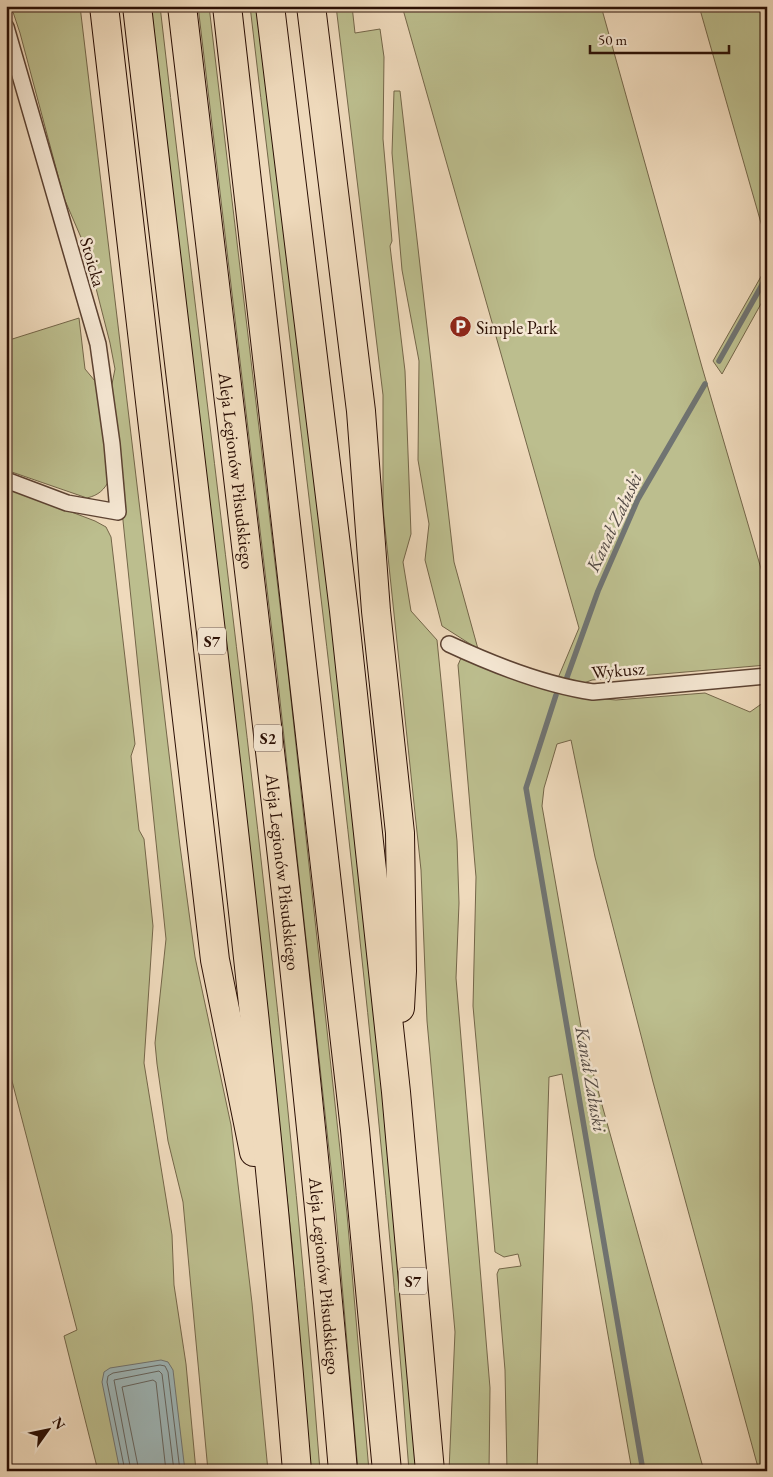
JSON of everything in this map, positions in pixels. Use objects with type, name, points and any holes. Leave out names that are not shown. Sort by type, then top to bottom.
[{"type":"highway","points":[[104,6],[214,960],[282,1276]]},
{"type":"highway","name":"S7","points":[[137,6],[251,974],[282,1276],[297,1471]]},
{"type":"highway","name":"Aleja Legionów Piłsudskiego","points":[[182,6],[282,862],[325,1258],[343,1471]]},
{"type":"highway","points":[[227,6],[355,1130],[387,1471]]},
{"type":"highway","name":"S7","points":[[270,6],[344,611],[396,1092],[430,1471]]},
{"type":"highway","points":[[311,6],[361,411],[376,611],[400,833],[402,971],[396,1092]]},
{"type":"street","name":"Stoicka","points":[[6,28],[98,344],[112,444],[118,512],[67,504],[6,480]]},
{"type":"street","name":"Wykusz","points":[[449,644],[541,680],[570,689],[593,692],[767,676]]},
{"type":"green space","points":[[11,6],[80,6],[180,846],[195,957],[231,1125],[252,1303],[268,1471],[208,1471],[183,1202],[168,1141],[155,1043],[166,939],[110,394],[115,369],[86,249],[64,198]]},
{"type":"green space","points":[[151,6],[160,6],[247,738],[287,1104],[305,1287],[320,1471],[310,1471],[292,1244]]},
{"type":"green space","points":[[198,6],[209,6],[289,681],[347,1214],[369,1471],[358,1471],[336,1214],[278,682]]},
{"type":"green space","points":[[250,6],[258,6],[366,921],[402,1287],[417,1471],[409,1471],[394,1287],[358,921]]},
{"type":"green space","points":[[336,6],[352,6],[355,33],[380,29],[384,57],[383,139],[392,241],[390,246],[405,371],[411,534],[403,562],[411,611],[437,640],[457,841],[459,903],[456,978],[490,1388],[489,1471],[449,1471],[455,1332],[427,1021],[421,870],[383,509],[383,395]]},
{"type":"green space","points":[[402,6],[601,6],[702,367],[767,589],[767,665],[592,680],[576,686],[558,678],[579,628]]},
{"type":"green space","points":[[699,6],[767,6],[767,244]]},
{"type":"green space","points":[[394,91],[400,91],[454,562],[478,649],[442,626],[425,560],[429,524],[418,460],[419,361],[402,270],[392,153]]},
{"type":"green space","points":[[767,266],[767,293],[722,374],[713,361]]},
{"type":"green space","points":[[79,318],[85,369],[100,387],[110,479],[101,492],[87,498],[6,470],[6,341]]},
{"type":"green space","points":[[6,487],[95,521],[106,527],[111,537],[135,744],[131,756],[139,830],[144,839],[153,926],[144,1063],[172,1235],[174,1285],[186,1364],[196,1471],[98,1471],[64,1336],[77,1330],[6,1058]]},
{"type":"green space","points":[[461,658],[470,659],[572,696],[616,700],[705,693],[750,712],[767,700],[767,1471],[759,1471],[653,1082],[595,857],[571,740],[557,744],[544,788],[542,806],[582,1033],[704,1471],[632,1471],[562,1074],[549,1077],[537,1471],[507,1471],[505,1370],[497,1274],[499,1269],[521,1266],[518,1254],[504,1257],[495,1252],[473,1006],[476,877],[458,665]]},
{"type":"water","points":[[161,1360],[168,1362],[173,1370],[185,1471],[120,1471],[102,1382],[104,1372],[110,1368]]},
{"type":"waterway","name":"Kanał Załuski","points":[[719,361],[767,276]]},
{"type":"waterway","name":"Kanał Załuski","points":[[566,680],[598,591],[638,499],[705,384]]},
{"type":"waterway","name":"Kanał Załuski","points":[[556,695],[526,788],[643,1471]]},
{"type":"place","name":"Simple Park","points":[[460,327]]}]
